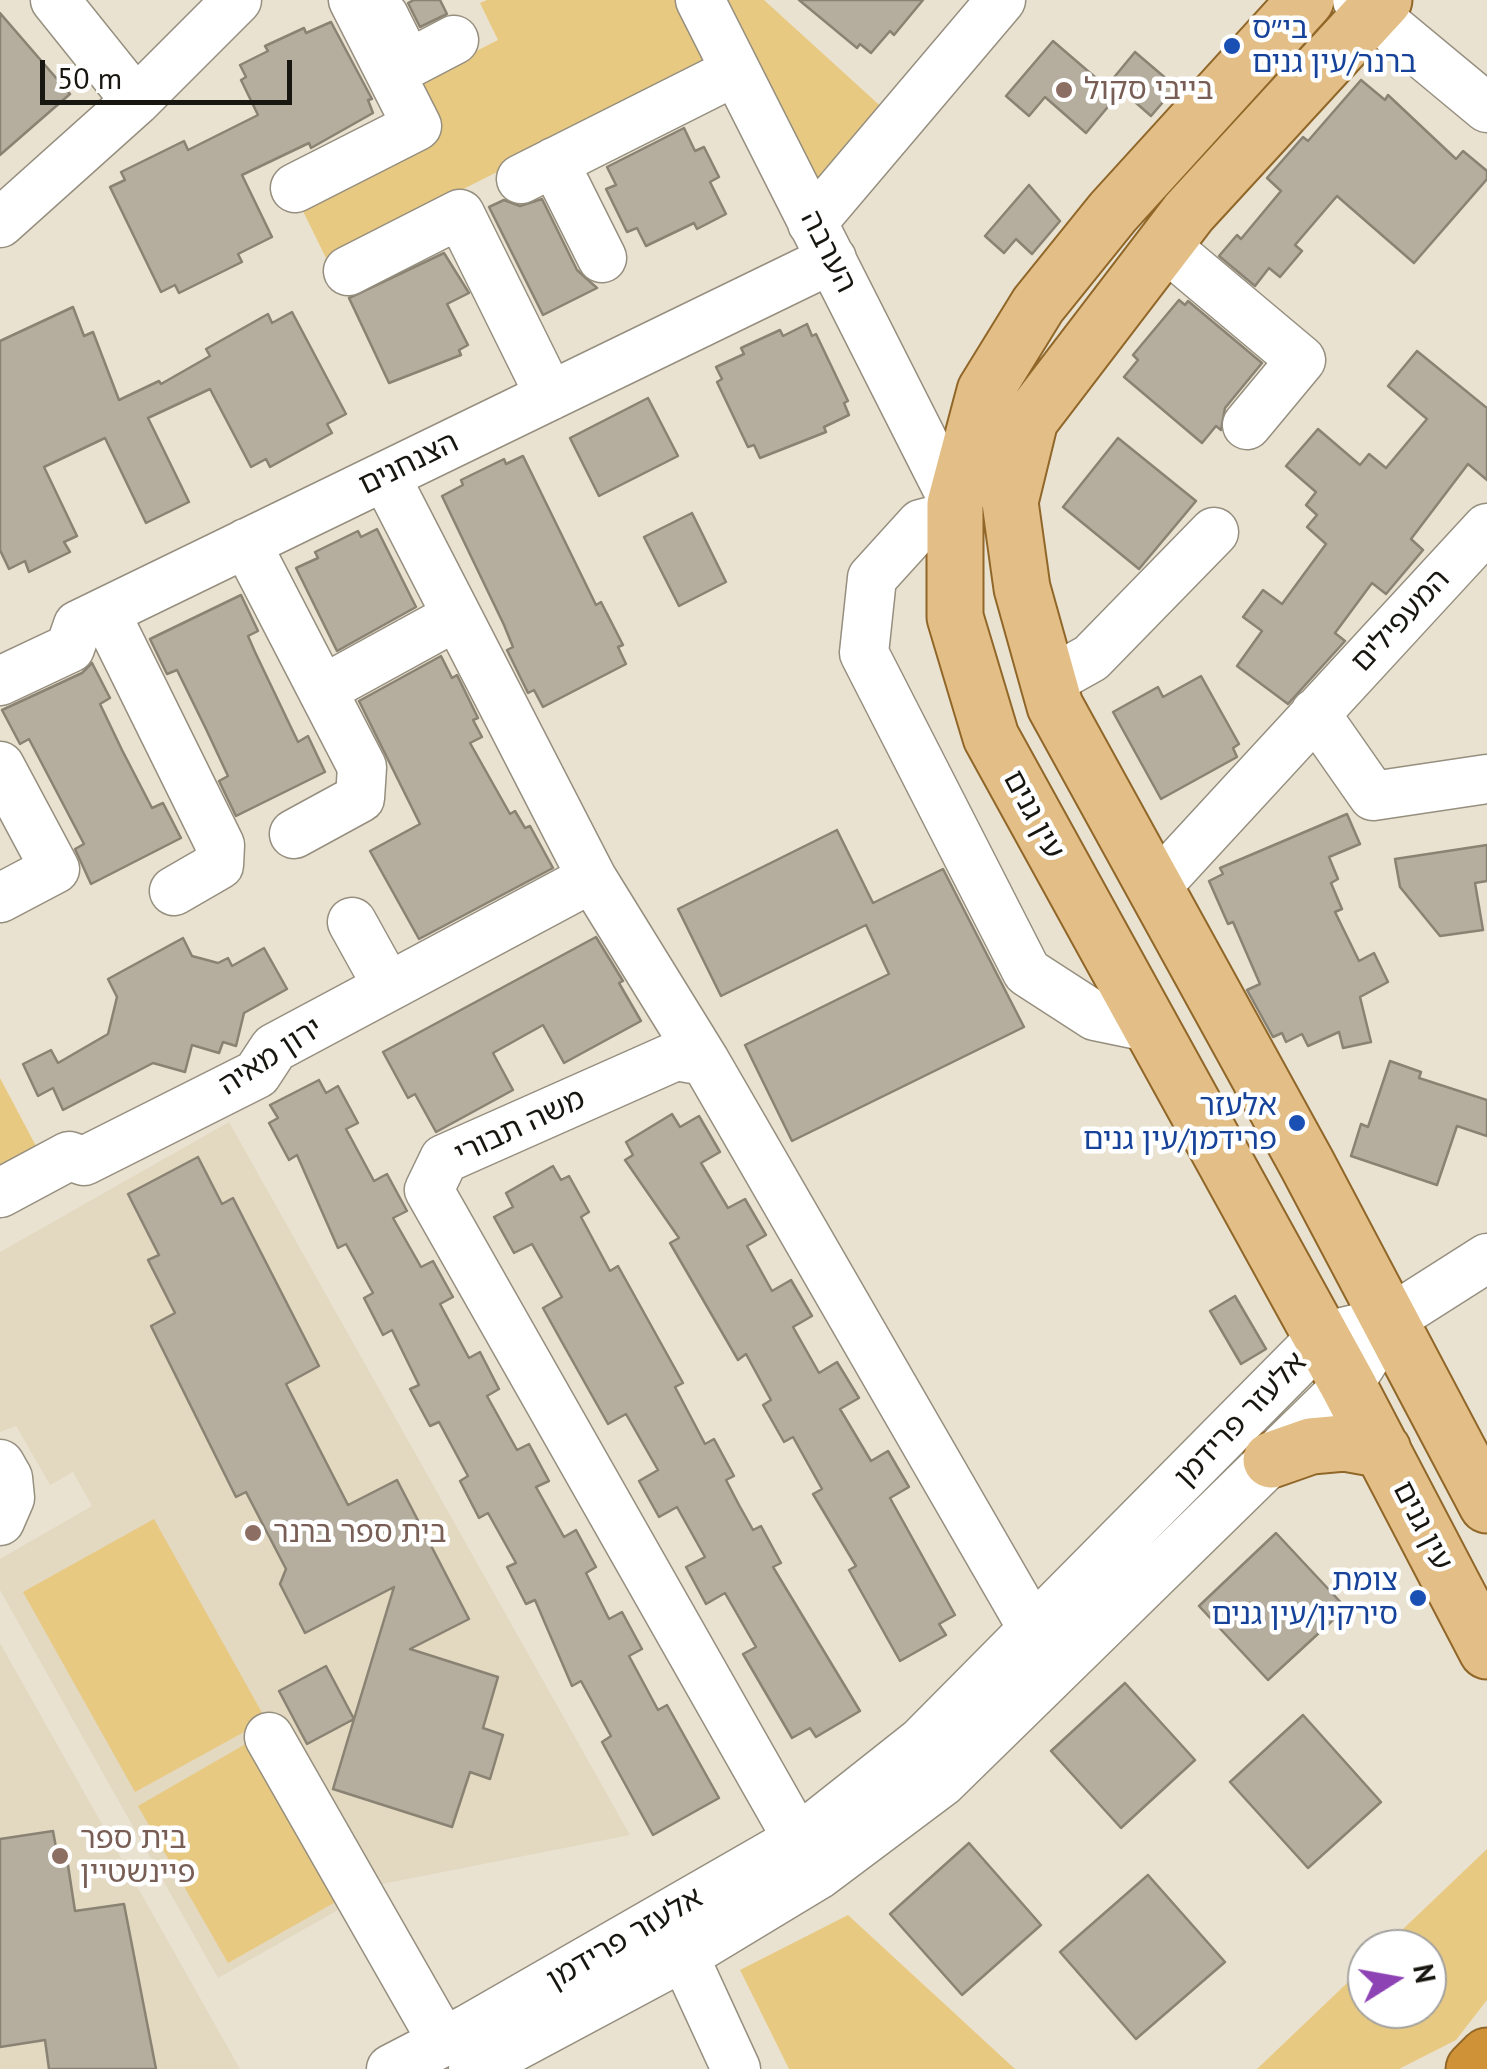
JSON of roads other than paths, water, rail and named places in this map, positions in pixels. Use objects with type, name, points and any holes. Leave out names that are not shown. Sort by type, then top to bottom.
[{"type":"highway","points":[[1474,2069],[1487,2056]]},
{"type":"main road","name":"עין גנים","points":[[1306,0],[1114,212],[1038,305],[986,391],[955,510],[955,617],[991,737],[1322,1337],[1487,1651]]},
{"type":"main road","points":[[1371,4],[1164,245],[1030,420],[1010,502],[1022,588],[1055,706],[1156,886],[1487,1506]]},
{"type":"main road","points":[[1271,1460],[1311,1446],[1344,1443],[1382,1450]]},
{"type":"street","points":[[55,0],[136,101]]},
{"type":"street","points":[[0,223],[136,101],[237,0]]},
{"type":"street","points":[[295,188],[417,126],[353,0]]},
{"type":"street","points":[[375,0],[408,64],[454,40]]},
{"type":"street","name":"הערבה","points":[[700,0],[955,510]]},
{"type":"street","name":"הצנחנים","points":[[0,682],[70,648],[78,625],[550,396],[822,241],[1001,0]]},
{"type":"street","points":[[1371,4],[1487,108]]},
{"type":"street","points":[[602,258],[538,171],[736,71]]},
{"type":"street","points":[[348,271],[460,214],[550,396]]},
{"type":"street","points":[[1164,245],[1301,360],[1247,425]]},
{"type":"street","points":[[385,476],[592,878],[705,1060],[1044,1652]]},
{"type":"street","points":[[955,510],[921,524],[872,578],[864,653],[1026,972],[1095,1016],[1148,1027]]},
{"type":"street","name":"המעפילים","points":[[1156,886],[1487,528]]},
{"type":"street","points":[[1048,682],[1091,658],[1214,532]]},
{"type":"street","points":[[246,544],[362,767],[360,798],[294,834]]},
{"type":"street","points":[[105,612],[220,845],[219,865],[174,891]]},
{"type":"street","points":[[322,690],[445,626]]},
{"type":"street","points":[[1315,713],[1373,796],[1487,779]]},
{"type":"street","points":[[0,766],[55,869],[0,898]]},
{"type":"street","name":"ירון מאיה","points":[[0,1193],[69,1156],[84,1161],[257,1074],[274,1048],[592,878]]},
{"type":"street","points":[[352,922],[388,987]]},
{"type":"street","name":"משה תבורי","points":[[705,1060],[676,1056],[444,1160],[430,1190],[808,1857]]},
{"type":"street","points":[[1388,1321],[1487,1258]]},
{"type":"street","name":"אלעזר פרידמן","points":[[470,2061],[808,1857],[942,1782],[1044,1652],[1322,1337],[1388,1321]]},
{"type":"street","name":"אלעזר פרידמן","points":[[1044,1652],[1271,1460],[1348,1385],[1388,1321]]},
{"type":"street","points":[[0,1464],[8,1478],[10,1498],[0,1521]]},
{"type":"street","points":[[269,1737],[470,2061]]},
{"type":"street","name":"אלעזר פרידמן","points":[[391,2069],[470,2061],[684,1956],[808,1857]]},
{"type":"street","points":[[684,1956],[736,2069]]},
{"type":"place","name":"בי״ס ברנר/עין גנים","points":[[1232,46]]},
{"type":"place","name":"בייבי סקול","points":[[1064,90]]},
{"type":"place","name":"אלעזר פרידמן/עין גנים","points":[[1297,1123]]},
{"type":"place","name":"בית ספר ברנר","points":[[253,1533]]},
{"type":"place","name":"צומת סירקין/עין גנים","points":[[1418,1598]]},
{"type":"place","name":"בית ספר פיינשטיין","points":[[60,1856]]}]
